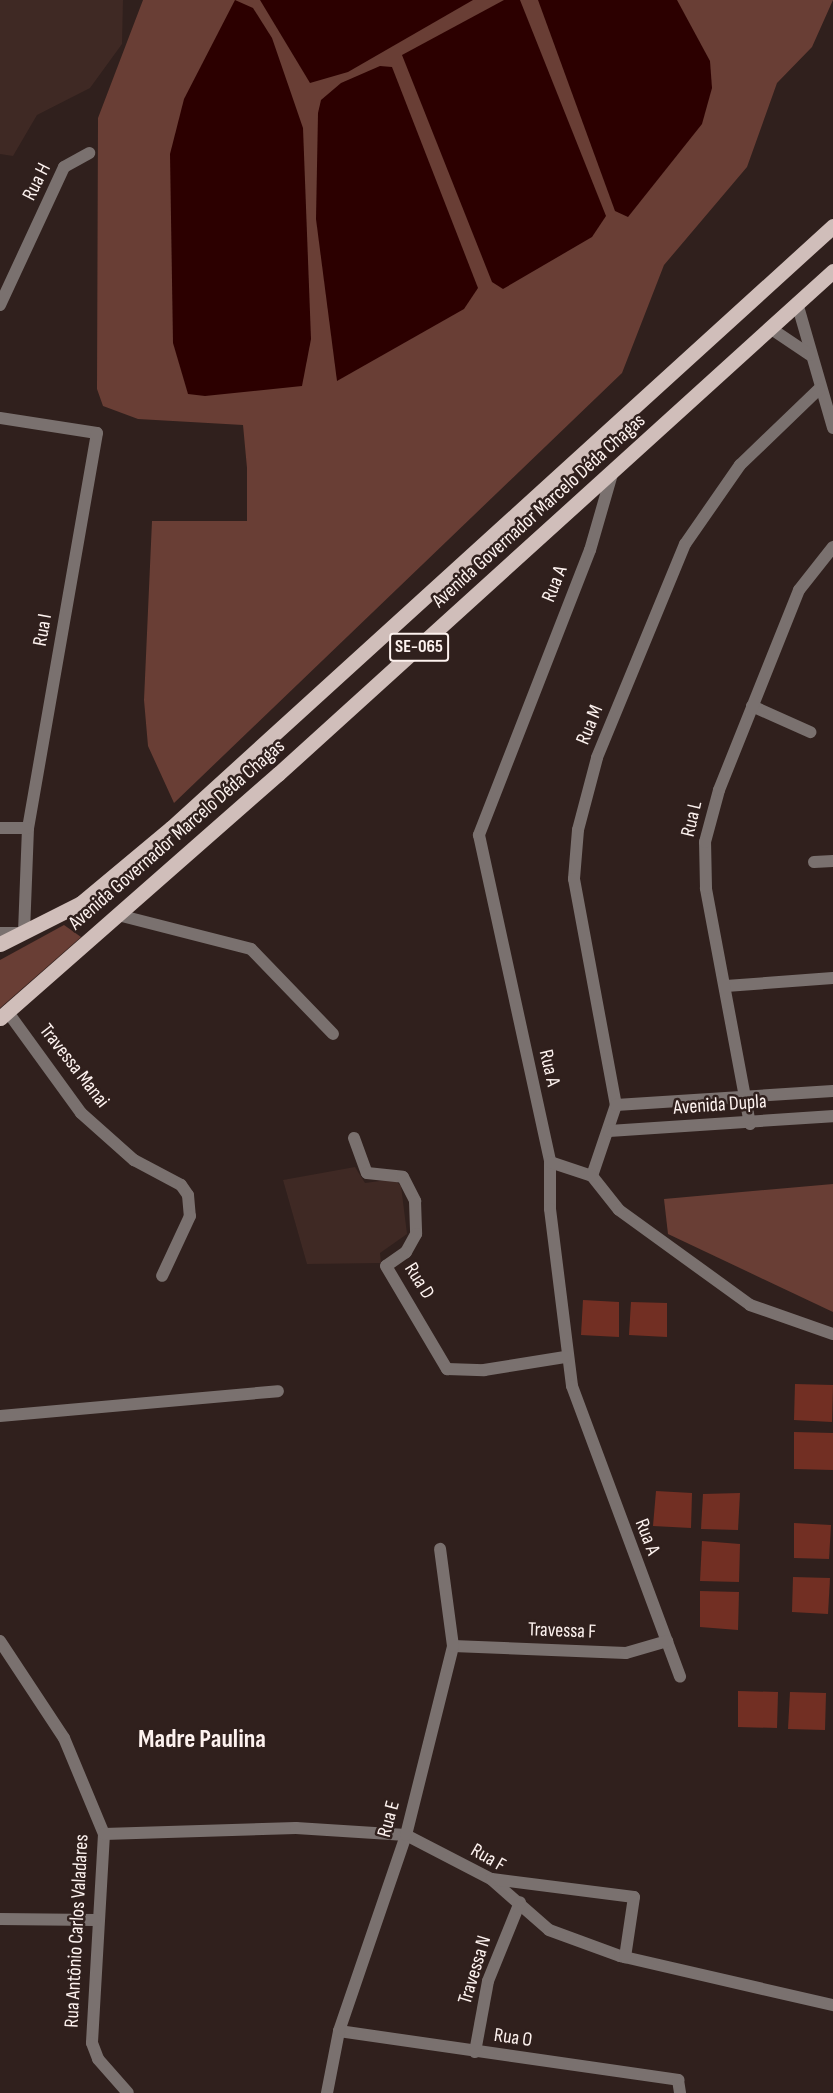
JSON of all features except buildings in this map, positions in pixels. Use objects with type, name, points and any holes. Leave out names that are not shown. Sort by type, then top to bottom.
[{"type":"main road","name":"Avenida Governador Marcelo Déda Chagas","points":[[0,944],[81,903],[171,828],[833,226]]},
{"type":"main road","name":"Avenida Governador Marcelo Déda Chagas","points":[[4,1014],[612,474],[833,271]]},
{"type":"street","name":"Rua H","points":[[0,305],[64,167],[89,153]]},
{"type":"street","points":[[797,303],[819,390],[833,428]]},
{"type":"street","points":[[770,328],[810,355]]},
{"type":"street","name":"Rua M","points":[[592,1176],[616,1105],[575,889],[581,813],[600,749],[685,544],[740,465],[819,390]]},
{"type":"street","name":"Rua I","points":[[0,418],[97,434],[28,828],[22,932]]},
{"type":"street","name":"Rua A","points":[[612,474],[590,550],[479,835],[550,1162],[566,1358],[591,1446],[680,1677]]},
{"type":"street","name":"Rua L","points":[[750,1124],[706,888],[705,842],[752,706],[804,579],[833,547]]},
{"type":"street","points":[[752,706],[810,732]]},
{"type":"street","points":[[0,828],[28,828]]},
{"type":"street","points":[[814,862],[833,861]]},
{"type":"street","points":[[118,915],[251,949],[333,1034]]},
{"type":"street","points":[[0,933],[22,932]]},
{"type":"street","points":[[726,986],[833,978]]},
{"type":"street","name":"Travessa Manai","points":[[4,1014],[81,1113],[134,1160],[181,1185],[188,1195],[190,1216],[162,1276]]},
{"type":"street","name":"Avenida Dupla","points":[[616,1105],[833,1091]]},
{"type":"street","name":"Avenida Dupla","points":[[609,1131],[750,1124],[833,1116]]},
{"type":"street","name":"Rua D","points":[[354,1138],[367,1173],[403,1177],[415,1201],[416,1234],[405,1252],[386,1266],[447,1369],[484,1370],[566,1358]]},
{"type":"street","points":[[550,1162],[592,1176],[619,1210],[750,1305],[833,1335]]},
{"type":"street","points":[[0,1416],[278,1391]]},
{"type":"street","name":"Rua E","points":[[327,2093],[339,2031],[406,1835],[453,1646],[440,1549]]},
{"type":"street","name":"Rua Antônio Carlos Valadares","points":[[0,1641],[64,1738],[104,1834],[95,1920],[92,2043],[98,2059],[128,2093]]},
{"type":"street","name":"Travessa F","points":[[453,1646],[626,1653],[667,1641]]},
{"type":"street","name":"Rua F","points":[[104,1834],[296,1828],[406,1835],[491,1879],[520,1902],[549,1930],[625,1957],[833,2005]]},
{"type":"street","points":[[491,1879],[634,1897],[625,1957]]},
{"type":"street","name":"Travessa N","points":[[475,2052],[488,1981],[520,1902]]},
{"type":"street","points":[[0,1919],[95,1920]]},
{"type":"street","name":"Rua O","points":[[339,2031],[681,2087]]},
{"type":"shaded area","points":[[0,0],[123,0],[122,44],[90,88],[37,115],[13,156],[0,154]]},
{"type":"shaded area","points":[[143,0],[833,0],[812,47],[777,83],[747,167],[664,265],[622,373],[174,803],[148,746],[144,700],[152,521],[247,521],[247,468],[243,425],[138,419],[103,406],[97,389],[98,118]]},
{"type":"shaded area","points":[[235,0],[253,8],[272,38],[303,128],[311,339],[302,386],[205,396],[188,394],[173,343],[170,154],[184,99]]},
{"type":"shaded area","points":[[260,0],[473,0],[348,72],[310,83]]},
{"type":"shaded area","points":[[504,0],[520,0],[606,216],[592,237],[503,289],[492,282],[402,55]]},
{"type":"shaded area","points":[[538,0],[677,0],[710,61],[712,88],[702,124],[628,217],[615,211]]},
{"type":"shaded area","points":[[380,66],[392,67],[478,288],[464,309],[337,381],[316,219],[318,113],[321,100],[341,83]]},
{"type":"shaded area","points":[[64,925],[81,937],[0,1008],[0,960]]},
{"type":"shaded area","points":[[355,1167],[365,1183],[394,1179],[401,1186],[407,1234],[380,1253],[381,1263],[307,1264],[283,1180]]},
{"type":"shaded area","points":[[833,1184],[833,1312],[668,1234],[664,1199]]},
{"type":"district","name":"Madre Paulina","points":[[202,1740]]}]
